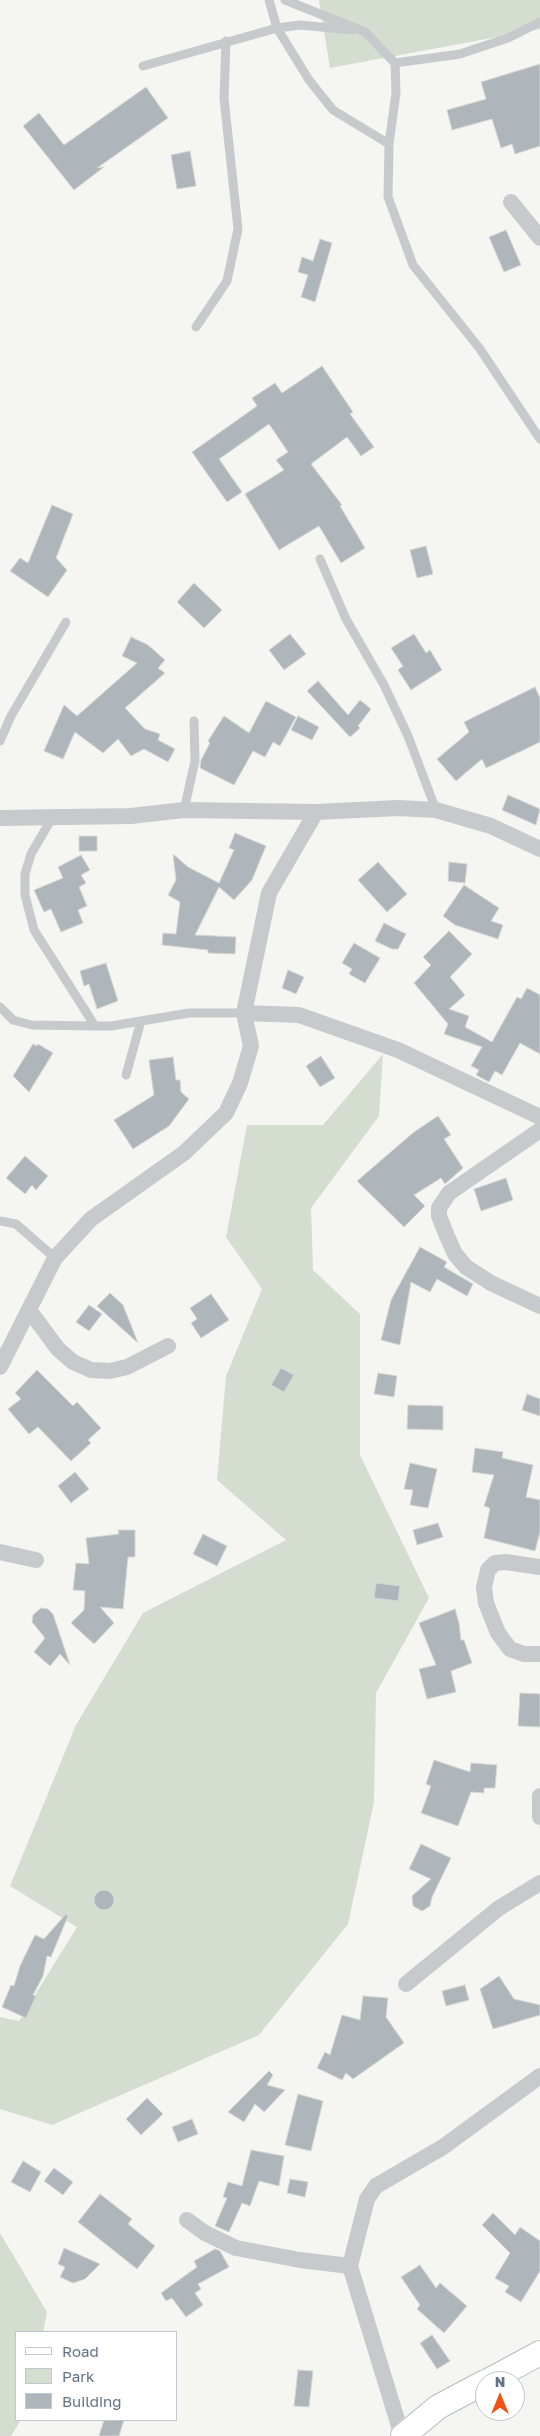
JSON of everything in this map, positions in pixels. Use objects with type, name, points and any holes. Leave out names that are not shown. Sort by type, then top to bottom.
[{"type":"street","points":[[511,202],[540,238]]},
{"type":"street","points":[[0,818],[131,816],[184,810],[316,812],[398,808],[436,810],[491,826],[540,849]]},
{"type":"street","points":[[0,1367],[55,1258],[91,1219],[184,1153],[226,1113],[240,1083],[251,1046],[244,1013],[269,893],[316,812]]},
{"type":"street","points":[[244,1013],[299,1015],[308,1018],[398,1050],[540,1117]]},
{"type":"street","points":[[540,1130],[449,1193],[439,1208],[439,1216],[455,1254],[466,1267],[491,1283],[540,1306]]},
{"type":"street","points":[[29,1310],[58,1350],[73,1362],[91,1370],[110,1371],[127,1367],[168,1346]]},
{"type":"street","points":[[0,1552],[36,1560]]},
{"type":"street","points":[[540,1567],[506,1562],[495,1563],[488,1570],[484,1587],[486,1602],[498,1634],[510,1649],[524,1654],[540,1654]]},
{"type":"street","points":[[540,1796],[540,1817]]},
{"type":"street","points":[[406,1984],[499,1908],[540,1884]]},
{"type":"street","points":[[475,2388],[438,2407],[403,2436],[350,2266],[367,2199],[376,2186],[443,2146],[540,2076]]},
{"type":"street","points":[[187,2220],[206,2233],[236,2248],[300,2260],[350,2266]]},
{"type":"street","points":[[506,2371],[540,2353]]},
{"type":"lane","points":[[269,0],[277,28],[309,80],[333,110],[390,144]]},
{"type":"lane","points":[[285,0],[365,32],[395,63],[396,93],[390,144],[388,198],[413,265],[480,349],[540,439]]},
{"type":"lane","points":[[395,63],[460,54],[508,38],[540,22]]},
{"type":"lane","points":[[143,66],[277,28],[300,25],[365,32]]},
{"type":"lane","points":[[196,326],[227,281],[238,229],[224,98],[226,41]]},
{"type":"lane","points":[[320,559],[346,619],[384,685],[408,736],[436,810]]},
{"type":"lane","points":[[0,741],[11,716],[66,622]]},
{"type":"lane","points":[[184,810],[195,761],[194,722]]},
{"type":"lane","points":[[52,818],[31,854],[25,874],[25,895],[34,930],[95,1026]]},
{"type":"lane","points":[[0,1008],[13,1020],[32,1024],[95,1026],[111,1026],[189,1013],[244,1013]]},
{"type":"lane","points":[[126,1075],[140,1021]]},
{"type":"lane","points":[[0,1221],[16,1224],[55,1258]]},
{"type":"green space","points":[[319,0],[540,0],[540,29],[330,68]]},
{"type":"green space","points":[[383,1054],[379,1116],[311,1208],[313,1270],[360,1314],[360,1455],[429,1598],[376,1693],[374,1802],[348,1924],[259,2035],[52,2125],[0,2109],[0,2017],[19,2021],[77,1927],[10,1886],[76,1725],[143,1613],[286,1540],[217,1480],[226,1376],[262,1289],[226,1237],[247,1125],[323,1125]]},
{"type":"green space","points":[[0,2233],[47,2312],[43,2331],[15,2331],[15,2421],[20,2421],[11,2436],[0,2436]]},
{"type":"building","points":[[540,64],[540,146],[515,154],[512,144],[501,148],[492,119],[452,130],[447,110],[486,99],[481,82]]},
{"type":"building","points":[[146,87],[168,118],[97,168],[104,167],[74,190],[23,126],[39,113],[64,145]]},
{"type":"building","points":[[190,151],[196,186],[177,189],[171,155]]},
{"type":"building","points":[[506,230],[521,265],[504,272],[489,237]]},
{"type":"building","points":[[320,239],[332,243],[315,302],[301,297],[308,275],[298,272],[302,257],[313,261]]},
{"type":"building","points":[[322,366],[353,412],[350,414],[374,447],[361,456],[347,437],[311,464],[342,505],[340,506],[365,548],[341,563],[319,526],[279,550],[245,494],[284,470],[276,460],[288,452],[269,424],[219,459],[242,492],[227,502],[192,452],[257,406],[252,398],[275,383],[282,393]]},
{"type":"building","points":[[52,505],[73,514],[56,558],[67,570],[48,597],[10,571],[20,558],[28,563]]},
{"type":"building","points":[[426,546],[433,574],[417,578],[410,550]]},
{"type":"building","points":[[194,583],[222,610],[204,628],[177,602]]},
{"type":"building","points":[[290,634],[306,654],[284,670],[269,650]]},
{"type":"building","points":[[414,634],[426,653],[430,650],[442,670],[411,690],[398,670],[403,666],[391,648]]},
{"type":"building","points":[[131,637],[148,645],[165,660],[158,668],[165,673],[125,708],[145,729],[160,734],[158,740],[175,749],[168,762],[144,749],[131,756],[118,739],[103,753],[75,732],[63,759],[44,751],[64,705],[77,716],[137,663],[122,656]]},
{"type":"building","points":[[318,681],[348,715],[360,700],[371,709],[358,726],[360,728],[350,737],[307,691]]},
{"type":"building","points":[[535,687],[540,698],[540,742],[486,768],[482,759],[456,781],[437,759],[469,732],[464,722]]},
{"type":"building","points":[[266,701],[296,717],[280,746],[273,742],[265,757],[253,751],[234,785],[200,768],[201,760],[210,743],[208,741],[224,716],[249,733]]},
{"type":"building","points":[[298,716],[319,727],[312,740],[291,730]]},
{"type":"building","points":[[508,795],[540,809],[536,825],[502,810]]},
{"type":"building","points":[[235,833],[266,846],[252,880],[234,900],[219,887],[195,935],[236,937],[235,954],[208,953],[208,950],[162,945],[163,933],[176,934],[180,902],[168,895],[176,880],[173,854],[188,867],[219,883],[234,850],[229,848]]},
{"type":"building","points":[[79,836],[97,836],[97,851],[79,851]]},
{"type":"building","points":[[81,855],[90,870],[81,875],[86,883],[79,887],[87,906],[78,910],[83,923],[61,932],[51,909],[44,912],[34,890],[63,878],[58,867]]},
{"type":"building","points":[[378,862],[407,894],[387,912],[358,880]]},
{"type":"building","points":[[449,862],[467,864],[465,883],[448,881]]},
{"type":"building","points":[[464,885],[499,908],[491,921],[503,925],[498,939],[455,925],[443,916]]},
{"type":"building","points":[[384,923],[406,934],[398,949],[392,949],[375,941]]},
{"type":"building","points":[[449,931],[472,954],[450,977],[465,995],[449,1009],[469,1016],[465,1027],[492,1042],[517,997],[521,999],[527,988],[540,995],[540,1054],[520,1043],[502,1075],[495,1071],[489,1082],[476,1075],[479,1070],[471,1066],[482,1047],[444,1034],[448,1024],[414,983],[431,965],[423,957]]},
{"type":"building","points":[[354,943],[380,958],[365,983],[349,974],[352,969],[342,963]]},
{"type":"building","points":[[106,963],[118,1001],[97,1009],[89,984],[84,986],[80,971]]},
{"type":"building","points":[[288,970],[304,977],[296,994],[282,988]]},
{"type":"building","points":[[33,1044],[37,1046],[38,1044],[53,1053],[29,1092],[13,1076]]},
{"type":"building","points":[[321,1056],[335,1078],[320,1087],[306,1066]]},
{"type":"building","points":[[173,1057],[176,1080],[180,1080],[181,1092],[189,1099],[169,1126],[133,1149],[114,1120],[154,1095],[149,1060]]},
{"type":"building","points":[[438,1116],[451,1135],[444,1139],[463,1168],[445,1184],[441,1178],[414,1195],[425,1206],[404,1227],[357,1181],[414,1132]]},
{"type":"building","points":[[25,1156],[48,1176],[36,1190],[32,1185],[25,1194],[6,1178]]},
{"type":"building","points":[[506,1178],[513,1200],[481,1211],[474,1189]]},
{"type":"building","points":[[420,1247],[447,1262],[444,1267],[473,1284],[467,1296],[437,1279],[430,1292],[411,1282],[400,1345],[381,1340],[391,1300]]},
{"type":"building","points":[[110,1293],[123,1305],[138,1343],[97,1306]]},
{"type":"building","points":[[211,1294],[229,1320],[201,1338],[191,1323],[197,1319],[190,1308]]},
{"type":"building","points":[[89,1305],[102,1314],[89,1331],[76,1322]]},
{"type":"building","points":[[281,1368],[294,1375],[284,1392],[271,1385]]},
{"type":"building","points":[[37,1370],[73,1406],[77,1402],[101,1428],[88,1440],[91,1443],[71,1461],[38,1427],[29,1434],[8,1409],[21,1399],[15,1393]]},
{"type":"building","points":[[378,1373],[397,1376],[394,1397],[374,1394]]},
{"type":"building","points":[[527,1394],[540,1399],[540,1416],[522,1410]]},
{"type":"building","points":[[408,1405],[443,1406],[443,1430],[407,1429]]},
{"type":"building","points":[[475,1448],[503,1452],[502,1458],[533,1465],[526,1497],[540,1500],[540,1532],[535,1551],[484,1538],[490,1508],[484,1506],[494,1475],[472,1472]]},
{"type":"building","points":[[410,1463],[437,1469],[428,1508],[410,1505],[413,1490],[404,1489]]},
{"type":"building","points":[[75,1472],[89,1489],[71,1503],[58,1486]]},
{"type":"building","points":[[438,1523],[443,1537],[417,1545],[413,1530]]},
{"type":"building","points":[[118,1530],[135,1530],[135,1557],[128,1557],[123,1609],[100,1607],[114,1623],[94,1644],[71,1623],[84,1610],[85,1591],[73,1590],[76,1563],[89,1564],[86,1538],[119,1534]]},
{"type":"building","points":[[203,1534],[227,1546],[217,1566],[193,1554]]},
{"type":"building","points":[[376,1583],[400,1586],[398,1601],[374,1598]]},
{"type":"building","points":[[41,1608],[48,1609],[53,1614],[70,1665],[60,1654],[50,1666],[34,1652],[45,1638],[32,1622],[33,1615]]},
{"type":"building","points":[[455,1609],[461,1640],[464,1640],[472,1663],[451,1671],[456,1692],[427,1699],[419,1669],[436,1665],[419,1623]]},
{"type":"building","points":[[520,1693],[540,1694],[540,1727],[518,1726]]},
{"type":"building","points":[[434,1760],[470,1772],[471,1763],[497,1765],[495,1788],[484,1788],[484,1793],[471,1792],[458,1826],[421,1813],[431,1786],[426,1784]]},
{"type":"building","points":[[421,1844],[451,1858],[432,1897],[430,1906],[422,1911],[413,1906],[412,1896],[431,1879],[409,1869]]},
{"type":"building","points":[[104,1890],[111,1893],[114,1900],[111,1907],[104,1910],[97,1907],[94,1900],[97,1893]]},
{"type":"building","points":[[66,1914],[68,1916],[51,1957],[47,1956],[43,1976],[33,1995],[36,1996],[26,2018],[2,2007],[11,1985],[14,1986],[20,1966],[35,1935],[44,1939]]},
{"type":"building","points":[[499,1976],[514,1999],[540,2005],[540,2015],[493,2029],[480,1989]]},
{"type":"building","points":[[465,1985],[469,2000],[446,2006],[442,1991]]},
{"type":"building","points":[[363,1996],[388,1998],[386,2017],[404,2043],[353,2079],[346,2073],[342,2080],[317,2068],[325,2052],[330,2055],[342,2015],[360,2020]]},
{"type":"building","points":[[269,2071],[273,2075],[267,2085],[285,2090],[264,2112],[255,2104],[244,2122],[228,2112]]},
{"type":"building","points":[[298,2094],[323,2101],[311,2151],[285,2145]]},
{"type":"building","points":[[147,2098],[163,2114],[141,2135],[126,2119]]},
{"type":"building","points":[[192,2119],[198,2134],[178,2142],[172,2127]]},
{"type":"building","points":[[251,2150],[284,2156],[279,2186],[259,2181],[250,2206],[242,2203],[229,2232],[215,2226],[227,2198],[223,2197],[228,2182],[242,2186]]},
{"type":"building","points":[[23,2161],[41,2172],[30,2192],[11,2182]]},
{"type":"building","points":[[54,2168],[73,2182],[63,2195],[44,2181]]},
{"type":"building","points":[[290,2179],[308,2182],[305,2197],[287,2193]]},
{"type":"building","points":[[100,2194],[132,2219],[128,2224],[155,2246],[137,2269],[78,2222]]},
{"type":"building","points":[[493,2213],[515,2235],[520,2227],[540,2241],[540,2271],[521,2302],[505,2292],[509,2286],[495,2278],[510,2253],[482,2225]]},
{"type":"building","points":[[64,2248],[100,2264],[85,2279],[73,2283],[60,2277],[65,2267],[58,2264]]},
{"type":"building","points":[[215,2249],[220,2251],[229,2267],[198,2284],[201,2289],[195,2293],[203,2305],[186,2317],[172,2298],[166,2301],[161,2293],[197,2267],[194,2261]]},
{"type":"building","points":[[420,2265],[436,2288],[440,2283],[467,2306],[444,2333],[417,2309],[420,2305],[401,2277]]},
{"type":"building","points":[[432,2335],[450,2361],[437,2369],[420,2343]]},
{"type":"building","points":[[298,2370],[313,2371],[309,2407],[294,2406]]},
{"type":"building","points":[[104,2421],[124,2421],[119,2436],[99,2436]]}]
